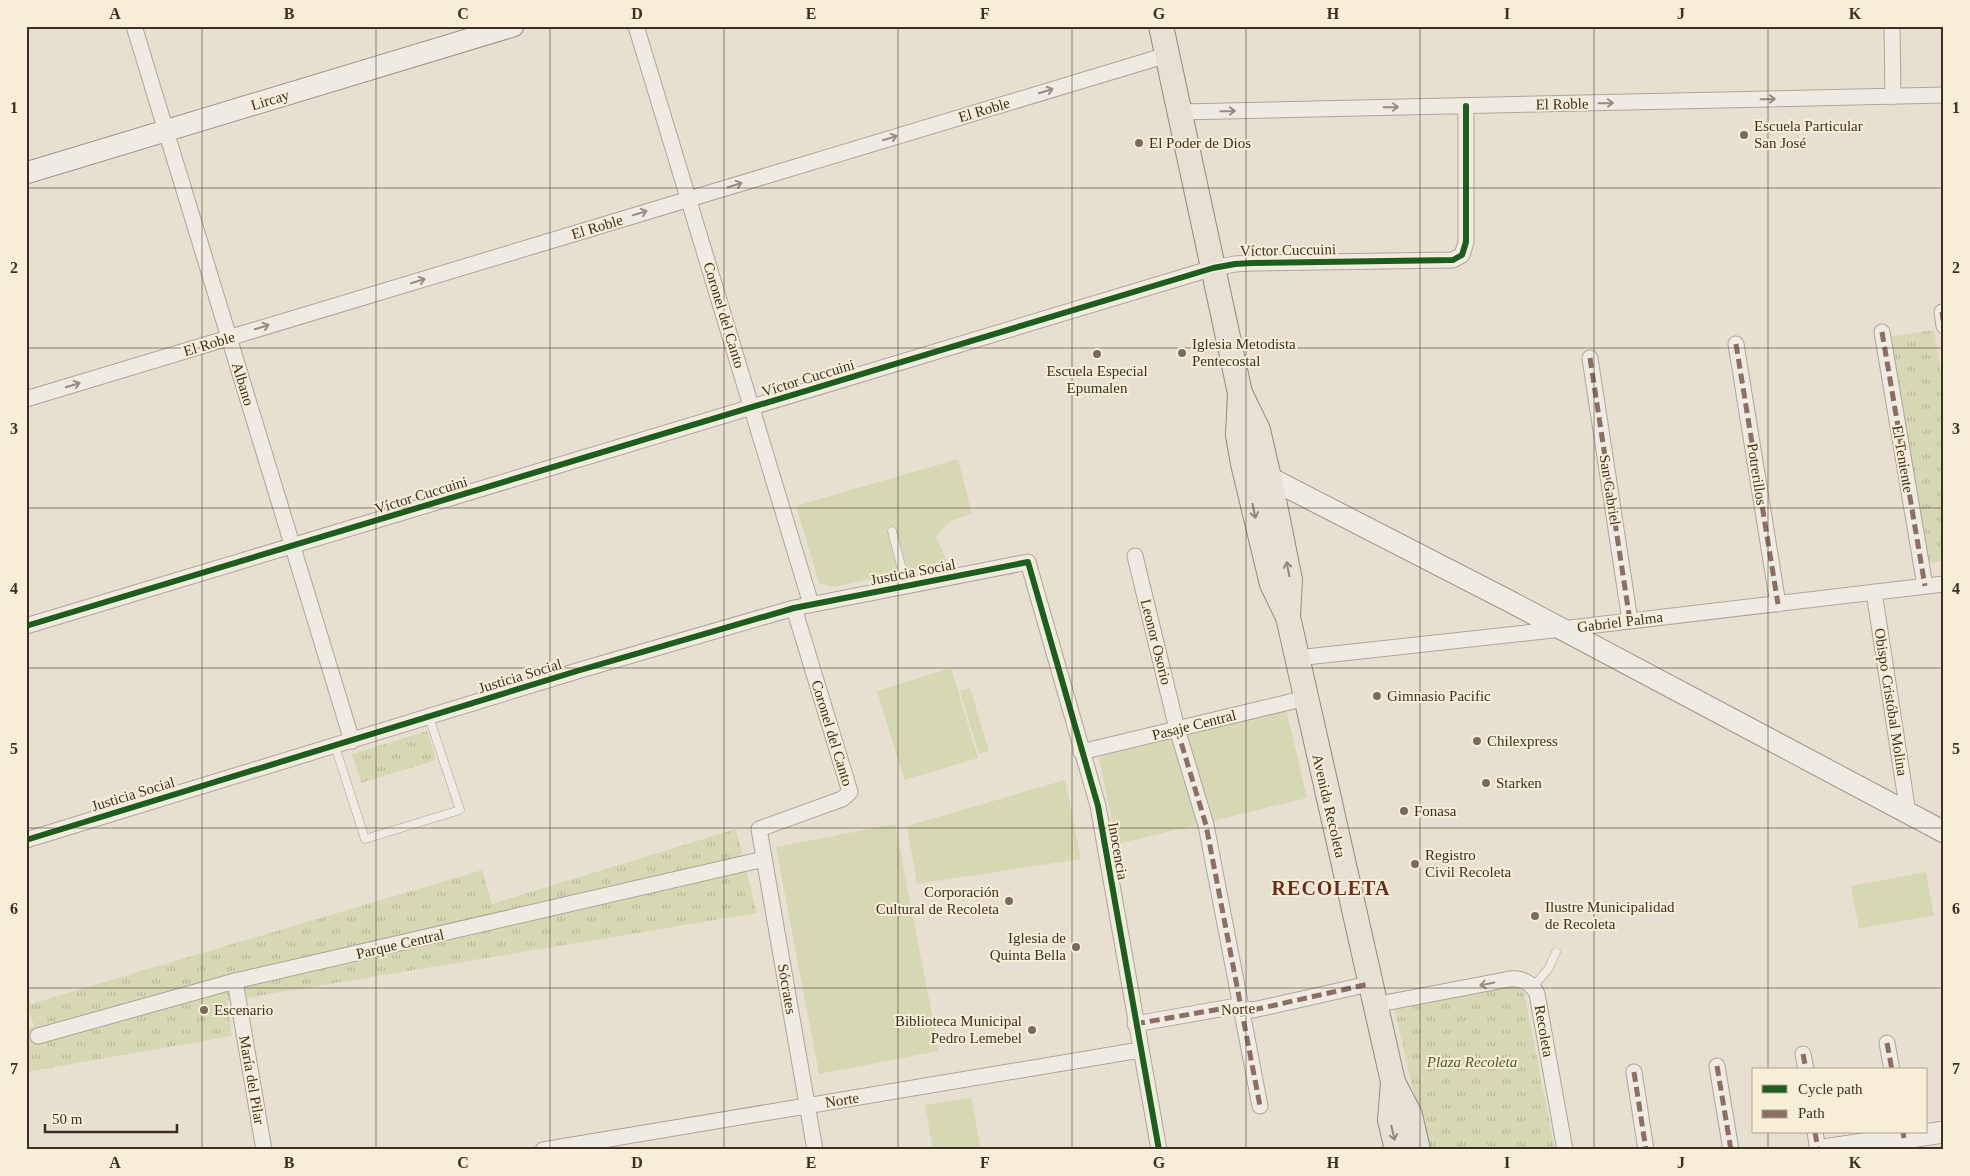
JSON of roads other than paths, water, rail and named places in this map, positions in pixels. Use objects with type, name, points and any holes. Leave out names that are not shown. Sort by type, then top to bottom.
[{"type":"main road","name":"Lircay","points":[[26,173],[513,26]]},
{"type":"main road","name":"Avenida Recoleta","points":[[1161,26],[1240,393],[1258,430],[1270,478],[1290,580],[1288,618]]},
{"type":"main road","name":"Avenida Recoleta","points":[[1240,393],[1238,434],[1243,464],[1272,584],[1288,618],[1393,1082],[1410,1116],[1418,1150]]},
{"type":"main road","points":[[1243,464],[1562,629],[1944,832]]},
{"type":"main road","name":"Avenida Recoleta","points":[[1393,1082],[1390,1120],[1397,1150]]},
{"type":"main road","points":[[1928,1133],[1944,1132]]},
{"type":"main road","points":[[1823,1150],[1917,1134]]},
{"type":"street","name":"Albano","points":[[134,26],[352,741]]},
{"type":"street","name":"Coronel del Canto","points":[[636,26],[753,407],[811,604]]},
{"type":"street","points":[[1892,26],[1893,97]]},
{"type":"street","name":"El Roble","points":[[26,399],[1167,55]]},
{"type":"street","name":"El Roble","points":[[1180,112],[1944,96]]},
{"type":"street","name":"Víctor Cuccuini","points":[[26,626],[1213,268],[1252,263],[1448,261],[1458,258],[1466,249],[1466,106]]},
{"type":"street","name":"El Teniente","points":[[1882,332],[1925,586]]},
{"type":"street","name":"Potrerillos","points":[[1736,344],[1778,604]]},
{"type":"street","name":"San Gabriel","points":[[1590,358],[1630,621]]},
{"type":"street","name":"Leonor Osorio","points":[[1135,556],[1178,729],[1206,825],[1260,1106]]},
{"type":"street","name":"Justicia Social","points":[[26,840],[577,671],[794,608],[1028,562]]},
{"type":"street","name":"Inocencia","points":[[1028,562],[1101,822],[1135,1024],[1159,1150]]},
{"type":"street","name":"Gabriel Palma","points":[[1297,658],[1944,584]]},
{"type":"street","name":"Obispo Cristóbal Molina","points":[[1874,592],[1908,813]]},
{"type":"street","name":"Coronel del Canto","points":[[759,829],[842,799],[850,792],[794,608]]},
{"type":"street","name":"Pasaje Central","points":[[1081,752],[1306,698]]},
{"type":"street","name":"Sócrates","points":[[759,829],[815,1150]]},
{"type":"street","name":"Parque Central","points":[[38,1036],[235,982],[764,859]]},
{"type":"street","name":"Recoleta","points":[[1372,995],[1510,979],[1522,980],[1533,987],[1539,1000],[1564,1150]]},
{"type":"street","name":"María del Pilar","points":[[235,982],[264,1150]]},
{"type":"street","name":"Norte","points":[[1135,1024],[1231,1007],[1254,1010],[1372,995]]},
{"type":"street","points":[[1887,1043],[1892,1068]]},
{"type":"street","name":"Norte","points":[[543,1150],[1140,1050]]},
{"type":"street","points":[[1803,1054],[1806,1068]]},
{"type":"street","points":[[1717,1066],[1731,1150]]},
{"type":"street","points":[[1634,1072],[1646,1150]]},
{"type":"street","points":[[1815,1134],[1818,1150]]},
{"type":"lane","points":[[892,532],[906,586]]},
{"type":"lane","points":[[335,746],[365,840],[460,810],[429,717]]},
{"type":"lane","points":[[1533,987],[1549,968],[1556,952]]},
{"type":"place","name":"Escuela Particular San José","points":[[1744,135]]},
{"type":"place","name":"El Poder de Dios","points":[[1139,143]]},
{"type":"place","name":"Iglesia Metodista Pentecostal","points":[[1182,353]]},
{"type":"place","name":"Escuela Especial Epumalen","points":[[1097,354]]},
{"type":"place","name":"Gimnasio Pacific","points":[[1377,696]]},
{"type":"place","name":"Chilexpress","points":[[1477,741]]},
{"type":"place","name":"Starken","points":[[1486,783]]},
{"type":"place","name":"Fonasa","points":[[1404,811]]},
{"type":"place","name":"Registro Civil Recoleta","points":[[1415,864]]},
{"type":"place","name":"Corporación Cultural de Recoleta","points":[[1009,901]]},
{"type":"place","name":"Ilustre Municipalidad de Recoleta","points":[[1535,916]]},
{"type":"place","name":"Iglesia de Quinta Bella","points":[[1076,947]]},
{"type":"place","name":"Escenario","points":[[204,1010]]},
{"type":"place","name":"Biblioteca Municipal Pedro Lemebel","points":[[1032,1030]]},
{"type":"district","name":"RECOLETA","points":[[1331,888]]},
{"type":"park label","name":"Plaza Recoleta","points":[[1472,1062]]}]
